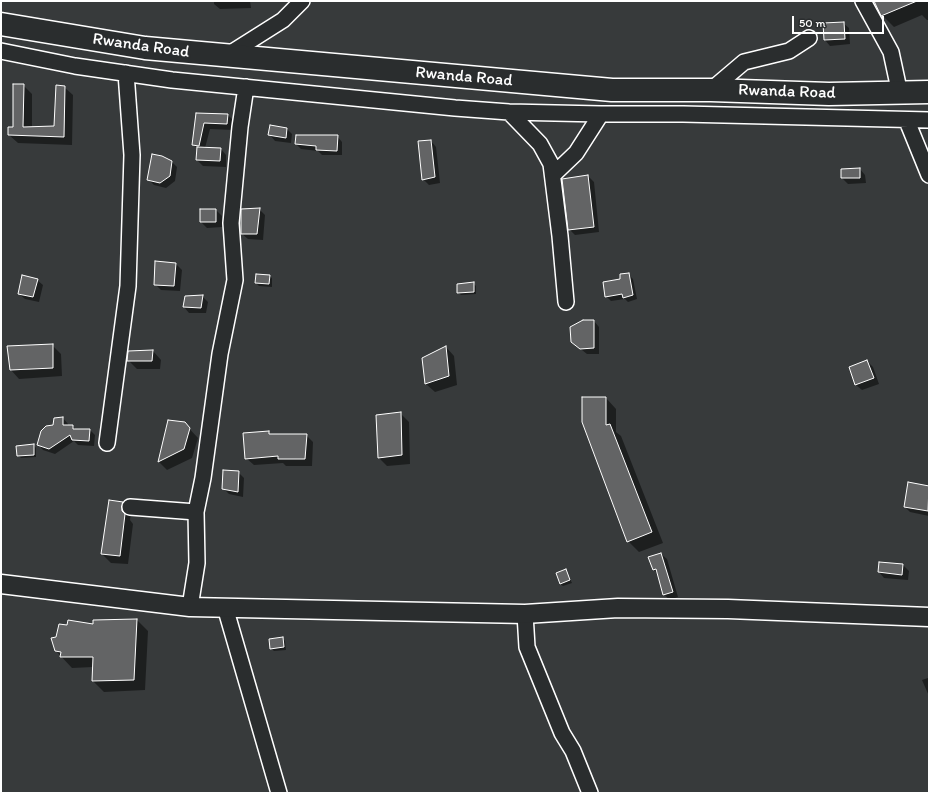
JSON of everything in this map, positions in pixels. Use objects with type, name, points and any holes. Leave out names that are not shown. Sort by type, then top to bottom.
[{"type":"highway","name":"Rwanda Road","points":[[1,24],[145,48],[612,90],[711,90],[829,94],[900,94],[929,92]]},
{"type":"street","points":[[226,56],[282,20],[302,1]]},
{"type":"street","points":[[862,1],[891,52],[900,94]]},
{"type":"street","points":[[711,90],[744,62],[789,51],[809,38]]},
{"type":"street","points":[[1,51],[75,66],[126,73],[395,103],[509,112],[683,114],[907,121],[929,120]]},
{"type":"street","points":[[107,444],[128,286],[132,155],[126,73]]},
{"type":"street","points":[[190,607],[197,563],[196,512],[203,478],[220,354],[235,280],[231,222],[240,127],[246,87]]},
{"type":"street","points":[[509,112],[540,144],[548,156],[554,174],[566,302]]},
{"type":"street","points":[[554,174],[576,153],[601,114]]},
{"type":"street","points":[[907,121],[929,175]]},
{"type":"street","points":[[130,507],[196,512]]},
{"type":"street","points":[[1,584],[190,607],[525,614],[618,608],[741,610],[929,617]]},
{"type":"street","points":[[225,607],[279,793]]},
{"type":"street","points":[[525,614],[527,647],[562,734],[573,751],[590,793]]},
{"type":"building","points":[[874,1],[917,1],[881,16]]},
{"type":"building","points":[[844,22],[845,39],[824,40],[823,23]]},
{"type":"building","points":[[13,84],[24,84],[23,127],[54,126],[56,85],[65,86],[64,137],[8,135],[8,127],[13,127]]},
{"type":"building","points":[[196,113],[228,114],[227,124],[204,123],[199,146],[192,145]]},
{"type":"building","points":[[270,125],[287,128],[286,138],[268,135]]},
{"type":"building","points":[[296,135],[338,135],[337,151],[316,150],[316,146],[295,144]]},
{"type":"building","points":[[431,140],[435,177],[422,180],[418,141]]},
{"type":"building","points":[[197,147],[221,148],[220,161],[196,160]]},
{"type":"building","points":[[152,154],[162,156],[172,161],[170,176],[160,183],[147,180]]},
{"type":"building","points":[[860,168],[860,178],[841,178],[841,169]]},
{"type":"building","points":[[588,175],[594,227],[568,230],[562,179]]},
{"type":"building","points":[[260,208],[257,234],[241,234],[241,209]]},
{"type":"building","points":[[200,209],[216,209],[216,222],[200,222]]},
{"type":"building","points":[[155,261],[176,263],[174,286],[154,285]]},
{"type":"building","points":[[629,273],[633,295],[623,298],[622,294],[605,297],[603,282],[620,279],[620,274]]},
{"type":"building","points":[[256,274],[270,275],[269,284],[255,283]]},
{"type":"building","points":[[22,275],[38,279],[33,297],[18,294]]},
{"type":"building","points":[[474,282],[474,292],[457,293],[457,284]]},
{"type":"building","points":[[203,295],[201,308],[183,307],[185,296]]},
{"type":"building","points":[[583,320],[594,320],[594,348],[580,349],[571,342],[570,327]]},
{"type":"building","points":[[53,344],[53,368],[10,370],[7,346]]},
{"type":"building","points":[[446,346],[449,376],[425,384],[422,358]]},
{"type":"building","points":[[153,350],[152,361],[127,361],[128,351]]},
{"type":"building","points":[[867,360],[874,378],[855,385],[849,367]]},
{"type":"building","points":[[582,397],[606,397],[606,425],[610,424],[652,532],[627,542],[582,422]]},
{"type":"building","points":[[401,412],[402,455],[378,458],[376,415]]},
{"type":"building","points":[[63,417],[63,425],[73,425],[73,429],[90,429],[89,441],[72,440],[70,435],[49,449],[37,445],[41,431],[46,426],[53,425],[54,418]]},
{"type":"building","points":[[168,420],[185,422],[190,428],[184,449],[158,462]]},
{"type":"building","points":[[269,431],[269,434],[307,434],[305,459],[278,459],[278,456],[245,459],[243,433]]},
{"type":"building","points":[[34,444],[34,455],[17,456],[16,446]]},
{"type":"building","points":[[223,470],[239,471],[238,492],[222,489]]},
{"type":"building","points":[[908,482],[929,486],[928,511],[904,507]]},
{"type":"building","points":[[109,500],[123,502],[122,511],[125,514],[120,556],[101,554]]},
{"type":"building","points":[[661,553],[673,592],[663,595],[656,569],[653,570],[648,557]]},
{"type":"building","points":[[879,562],[903,564],[902,575],[878,572]]},
{"type":"building","points":[[566,569],[570,580],[560,584],[556,573]]},
{"type":"building","points":[[137,619],[134,680],[92,681],[93,657],[60,657],[61,652],[55,651],[51,638],[56,637],[59,624],[67,625],[68,620],[93,624],[93,620]]},
{"type":"building","points":[[283,637],[284,647],[270,649],[269,639]]}]
